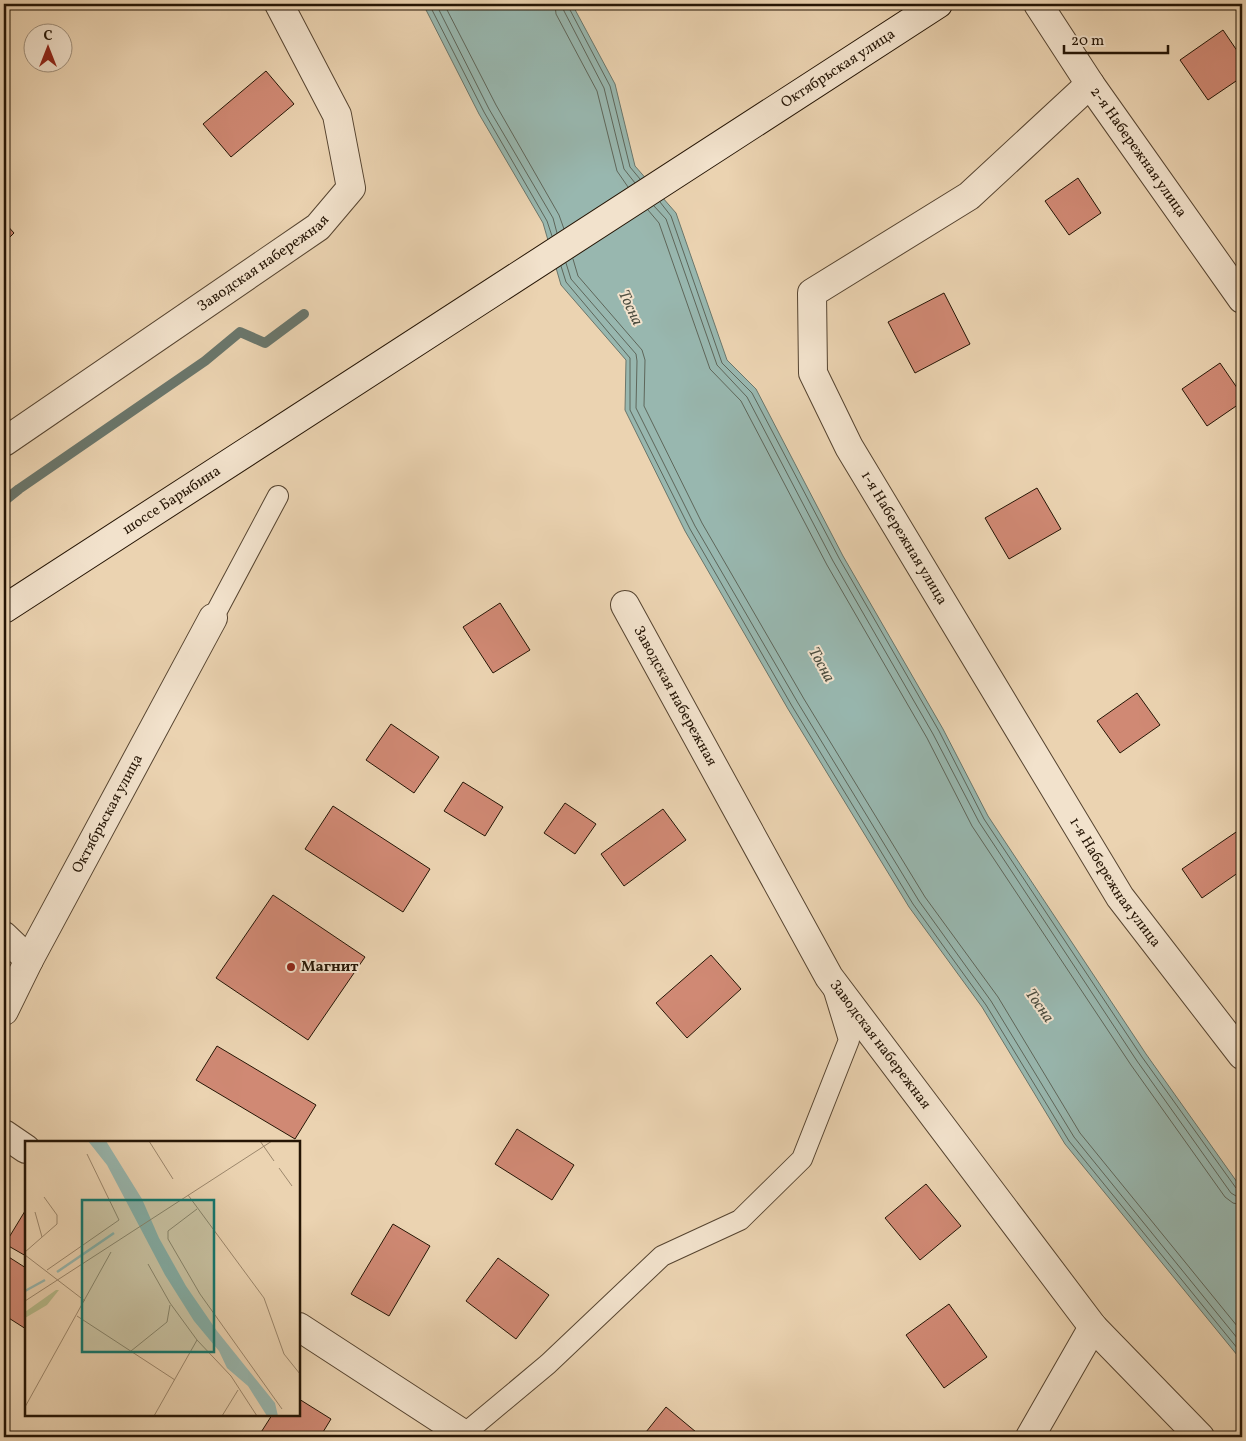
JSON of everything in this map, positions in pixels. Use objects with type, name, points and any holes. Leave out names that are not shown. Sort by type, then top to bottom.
[{"type":"street","name":"Заводская набережная","points":[[4,442],[318,227],[350,188],[337,115],[279,4]]},
{"type":"street","name":"Октябрьская улица","points":[[340,391],[938,4]]},
{"type":"street","name":"2-я Набережная улица","points":[[1038,4],[1090,84],[1242,299]]},
{"type":"street","name":"1-я Набережная улица","points":[[1090,84],[969,196],[812,293],[813,373],[849,447],[1120,897],[1242,1054]]},
{"type":"street","name":"шоссе Барыбина","points":[[4,609],[340,391]]},
{"type":"street","name":"Заводская набережная","points":[[625,605],[829,977],[1093,1327],[1200,1437]]},
{"type":"street","name":"Октябрьская улица","points":[[4,1011],[29,960],[212,618]]},
{"type":"street","points":[[4,936],[29,960]]},
{"type":"street","points":[[4,1134],[25,1148]]},
{"type":"street","points":[[1030,1437],[1093,1327]]},
{"type":"street","points":[[300,1328],[466,1436]]},
{"type":"lane","points":[[212,618],[278,496]]},
{"type":"lane","points":[[466,1436],[548,1364],[662,1256],[740,1220],[802,1159],[849,1040],[829,977]]},
{"type":"water","name":"Тосна","points":[[423,4],[572,4],[615,84],[635,166],[676,213],[727,360],[756,389],[843,556],[943,729],[988,816],[1146,1054],[1242,1189],[1242,1361],[1065,1144],[982,1007],[909,907],[788,709],[685,531],[625,410],[626,360],[561,285],[543,223],[479,114]]},
{"type":"building","points":[[1223,30],[1242,58],[1242,77],[1208,100],[1180,60]]},
{"type":"building","points":[[266,71],[294,104],[231,157],[203,124]]},
{"type":"building","points":[[1078,178],[1101,213],[1069,235],[1045,201]]},
{"type":"building","points":[[4,222],[14,233],[4,243]]},
{"type":"building","points":[[944,293],[970,344],[915,373],[888,322]]},
{"type":"building","points":[[1220,363],[1242,395],[1242,402],[1207,426],[1182,389]]},
{"type":"building","points":[[1037,488],[1061,529],[1009,559],[985,518]]},
{"type":"building","points":[[500,603],[530,650],[493,673],[463,627]]},
{"type":"building","points":[[1137,693],[1160,725],[1120,753],[1097,721]]},
{"type":"building","points":[[391,724],[439,757],[414,793],[366,760]]},
{"type":"building","points":[[463,782],[503,807],[485,836],[444,811]]},
{"type":"building","points":[[565,803],[596,824],[575,854],[544,833]]},
{"type":"building","points":[[333,806],[430,869],[403,912],[305,849]]},
{"type":"building","points":[[663,809],[686,840],[624,886],[601,854]]},
{"type":"building","points":[[1242,828],[1242,870],[1202,898],[1182,869]]},
{"type":"building","name":"Магнит","points":[[273,895],[365,957],[308,1040],[216,978]]},
{"type":"building","points":[[711,955],[741,989],[687,1038],[656,1003]]},
{"type":"building","points":[[217,1046],[316,1105],[295,1139],[196,1080]]},
{"type":"building","points":[[517,1129],[574,1165],[552,1200],[495,1164]]},
{"type":"building","points":[[926,1184],[961,1226],[920,1260],[885,1218]]},
{"type":"building","points":[[25,1211],[25,1255],[5,1244]]},
{"type":"building","points":[[393,1224],[430,1246],[389,1316],[351,1294]]},
{"type":"building","points":[[4,1254],[25,1267],[25,1328],[4,1315]]},
{"type":"building","points":[[498,1258],[549,1295],[516,1339],[466,1301]]},
{"type":"building","points":[[949,1304],[987,1357],[944,1388],[906,1335]]},
{"type":"building","points":[[300,1400],[331,1419],[320,1437],[258,1437],[271,1416],[300,1416]]},
{"type":"building","points":[[666,1407],[702,1437],[642,1437]]},
{"type":"waterway","points":[[4,501],[205,361],[240,332],[265,343],[304,314]]},
{"type":"place","name":"Магнит","points":[[291,967]]}]
